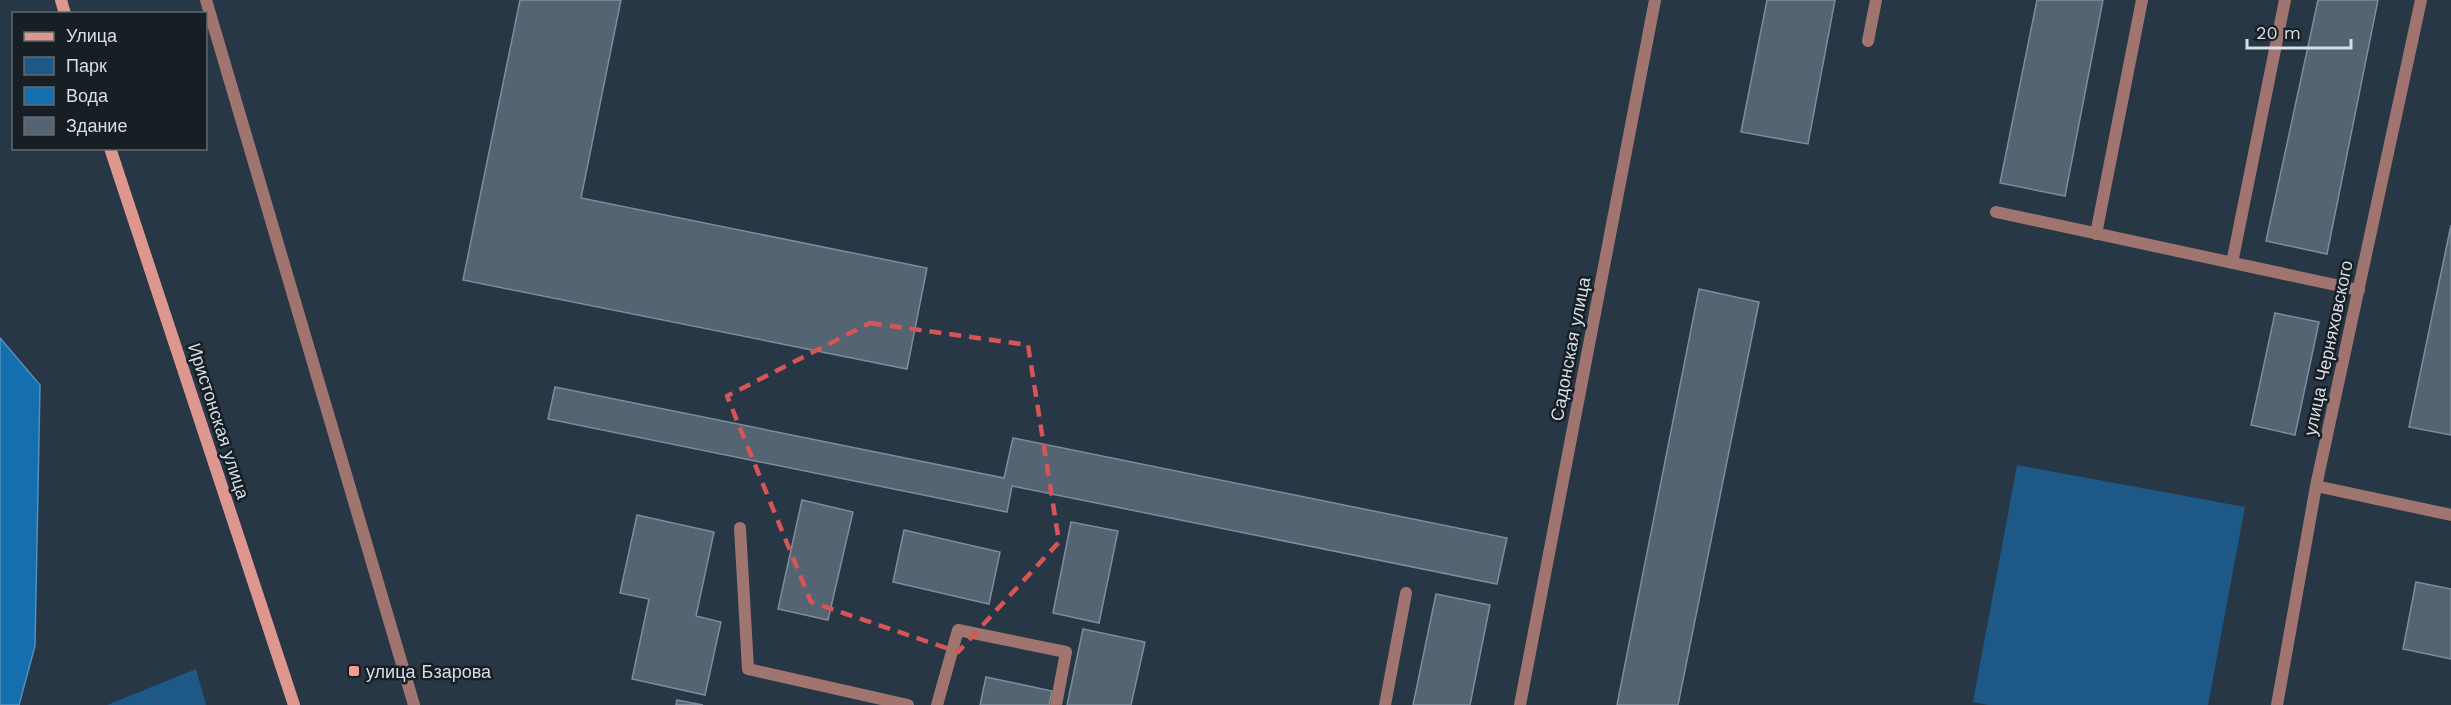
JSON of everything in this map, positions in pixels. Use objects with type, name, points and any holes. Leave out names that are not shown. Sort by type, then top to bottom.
[{"type":"main road","name":"Иристонская улица","points":[[111,150],[294,705]]},
{"type":"street","points":[[206,0],[414,705]]},
{"type":"street","name":"Садонская улица","points":[[1520,705],[1655,0]]},
{"type":"street","points":[[1868,41],[1876,0]]},
{"type":"street","points":[[2096,234],[2142,0]]},
{"type":"street","points":[[2232,263],[2285,0]]},
{"type":"street","name":"улица Черняховского","points":[[2277,705],[2316,486],[2421,0]]},
{"type":"street","points":[[1996,212],[2359,290]]},
{"type":"street","points":[[2316,486],[2451,515]]},
{"type":"street","points":[[740,528],[748,669],[908,705]]},
{"type":"street","points":[[1385,705],[1406,593]]},
{"type":"street","points":[[938,705],[958,630],[1066,651],[1056,705]]},
{"type":"highlighted area","points":[[870,323],[1028,345],[1059,542],[958,652],[811,602],[727,396]]},
{"type":"green space","points":[[2017,465],[2245,507],[2208,705],[1988,705],[1973,702]]},
{"type":"green space","points":[[196,669],[206,705],[107,705]]},
{"type":"water","points":[[0,338],[40,385],[35,646],[19,705],[0,705]]},
{"type":"building","points":[[520,0],[621,0],[581,198],[927,268],[907,369],[463,280]]},
{"type":"building","points":[[1767,0],[1835,0],[1808,144],[1741,132]]},
{"type":"building","points":[[2037,0],[2103,0],[2065,196],[2000,183]]},
{"type":"building","points":[[2318,0],[2378,0],[2327,254],[2266,241]]},
{"type":"building","points":[[2451,225],[2451,435],[2409,427]]},
{"type":"building","points":[[1699,289],[1759,302],[1678,705],[1617,705]]},
{"type":"building","points":[[2275,313],[2319,322],[2295,435],[2251,425]]},
{"type":"building","points":[[555,387],[1004,478],[1013,438],[1507,538],[1497,584],[1012,486],[1007,512],[548,419]]},
{"type":"building","points":[[802,500],[853,512],[828,620],[778,609]]},
{"type":"building","points":[[637,515],[714,532],[696,616],[721,622],[705,695],[632,679],[649,599],[620,593]]},
{"type":"building","points":[[1071,522],[1118,531],[1099,623],[1053,613]]},
{"type":"building","points":[[904,530],[1000,552],[989,604],[893,582]]},
{"type":"building","points":[[2416,582],[2451,589],[2451,659],[2403,649]]},
{"type":"building","points":[[1436,594],[1490,605],[1470,705],[1413,705]]},
{"type":"building","points":[[1083,629],[1145,642],[1131,705],[1067,705]]},
{"type":"building","points":[[986,677],[1052,691],[1049,705],[980,705]]},
{"type":"building","points":[[677,700],[703,705],[676,705]]},
{"type":"place","name":"улица Бзарова","points":[[354,671]]}]
